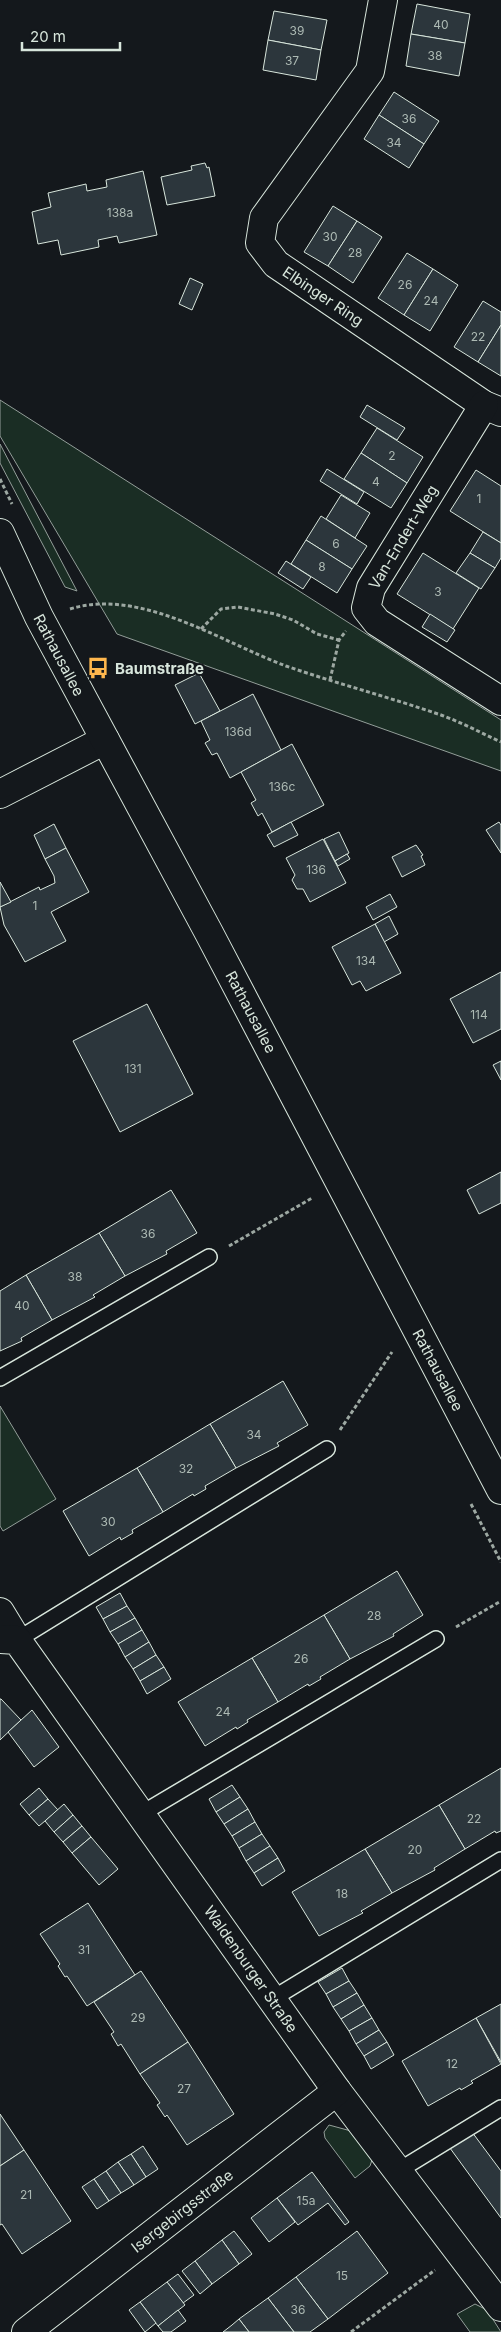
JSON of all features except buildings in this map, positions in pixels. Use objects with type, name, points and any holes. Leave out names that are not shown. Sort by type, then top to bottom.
[{"type":"street","name":"Elbinger Ring","points":[[383,0],[370,71],[264,218],[260,243],[276,264],[492,408]]},
{"type":"street","name":"Van-Endert-Weg","points":[[492,408],[371,588],[366,608],[377,622],[501,701]]},
{"type":"street","name":"Rathausallee","points":[[0,533],[39,617],[209,933],[501,1490]]},
{"type":"street","points":[[0,794],[106,740]]},
{"type":"street","name":"Waldenburger Straße","points":[[0,1612],[8,1640],[141,1814],[337,2091],[501,2307]]},
{"type":"street","name":"Isergebirgsstraße","points":[[26,2332],[337,2091]]},
{"type":"lane","points":[[0,1378],[208,1257]]},
{"type":"lane","points":[[8,1640],[327,1449]]},
{"type":"lane","points":[[141,1814],[436,1639]]},
{"type":"lane","points":[[272,1998],[501,1860]]},
{"type":"lane","points":[[398,2171],[501,2108]]},
{"type":"path","points":[[39,617],[89,603],[118,604],[158,613],[285,665],[437,713],[501,742]]},
{"type":"path","points":[[201,629],[221,609],[238,607],[293,620],[317,634],[339,640]]},
{"type":"path","points":[[330,680],[339,640],[351,623],[366,608]]},
{"type":"path","points":[[208,1257],[312,1198]]},
{"type":"path","points":[[327,1449],[392,1352]]},
{"type":"path","points":[[436,1639],[501,1601]]},
{"type":"path","points":[[352,2332],[459,2252]]},
{"type":"green space","points":[[0,400],[501,720],[501,771],[117,634],[0,436]]},
{"type":"green space","points":[[0,444],[77,591],[65,587],[0,463]]},
{"type":"green space","points":[[0,1406],[56,1499],[3,1531],[0,1526]]},
{"type":"green space","points":[[329,2125],[351,2131],[373,2157],[370,2166],[355,2178],[325,2138],[324,2132]]},
{"type":"green space","points":[[475,2304],[487,2310],[501,2332],[470,2332],[457,2314]]},
{"type":"place","name":"Baumstraße","points":[[98,668]]}]
